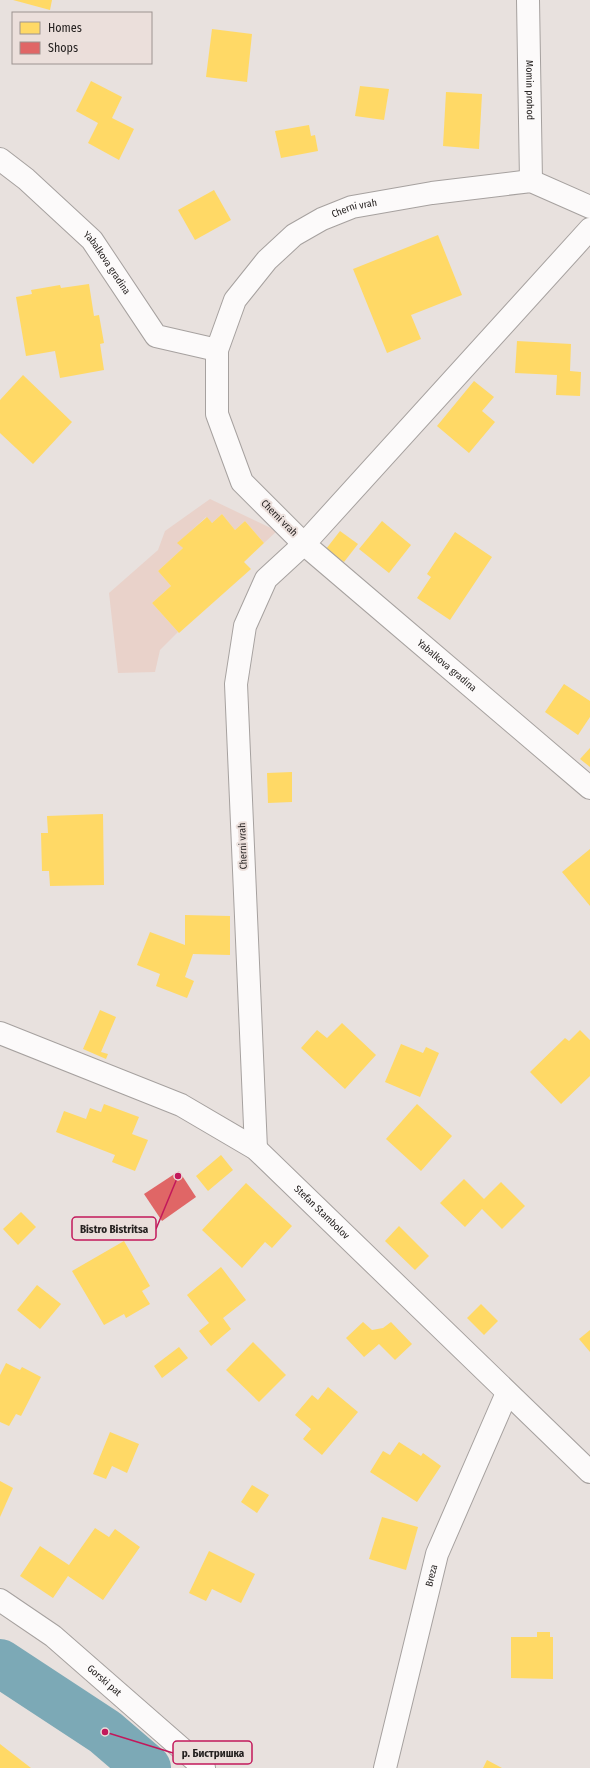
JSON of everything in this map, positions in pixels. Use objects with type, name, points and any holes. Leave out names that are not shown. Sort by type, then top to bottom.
[{"type":"street","name":"Momin prohod","points":[[528,0],[531,181]]},
{"type":"street","name":"Yabalkova gradina","points":[[0,159],[26,179],[92,240],[156,336],[217,350]]},
{"type":"street","points":[[531,181],[590,207]]},
{"type":"street","name":"Cherni vrah","points":[[256,1149],[236,684],[245,626],[266,579],[304,544],[242,482],[217,414],[217,350],[235,300],[267,260],[294,235],[322,219],[352,208],[432,193],[531,181]]},
{"type":"street","points":[[304,544],[590,229]]},
{"type":"street","name":"Yabalkova gradina","points":[[304,544],[590,788]]},
{"type":"street","name":"Stefan Stambolov","points":[[0,1033],[181,1105],[256,1149],[590,1472]]},
{"type":"street","name":"Breza","points":[[385,1768],[437,1554],[507,1393]]},
{"type":"street","name":"Gorski pat","points":[[0,1600],[53,1636],[204,1768]]},
{"type":"shaded area","points":[[210,499],[277,531],[264,543],[245,521],[235,530],[222,514],[212,523],[206,517],[178,543],[183,548],[158,571],[171,586],[152,603],[178,632],[160,650],[155,672],[118,673],[109,593],[158,550],[165,531]]},
{"type":"building: Homes","points":[[13,0],[52,0],[50,10]]},
{"type":"building: Homes","points":[[212,29],[252,34],[247,82],[206,77]]},
{"type":"building: Homes","points":[[91,81],[122,97],[112,118],[134,129],[119,160],[88,143],[98,123],[76,111]]},
{"type":"building: Homes","points":[[360,86],[389,89],[384,120],[355,116]]},
{"type":"building: Homes","points":[[446,92],[482,94],[479,149],[443,146]]},
{"type":"building: Homes","points":[[309,125],[311,136],[315,135],[318,151],[281,158],[275,131]]},
{"type":"building: Homes","points":[[214,190],[231,220],[195,240],[178,210]]},
{"type":"building: Homes","points":[[438,235],[462,295],[411,315],[421,339],[387,353],[353,269]]},
{"type":"building: Homes","points":[[89,284],[94,316],[99,315],[104,343],[100,344],[104,370],[60,378],[55,351],[26,356],[16,297],[32,294],[31,290],[60,285],[61,288]]},
{"type":"building: Homes","points":[[517,341],[571,344],[570,371],[581,372],[580,396],[556,395],[557,375],[515,373]]},
{"type":"building: Homes","points":[[23,375],[72,422],[33,464],[0,433],[0,400]]},
{"type":"building: Homes","points":[[474,381],[494,397],[482,411],[495,422],[469,453],[437,426]]},
{"type":"building: Homes","points":[[222,514],[235,530],[245,521],[264,543],[244,562],[251,569],[179,633],[152,603],[171,586],[158,571],[183,548],[177,543],[207,517],[212,523]]},
{"type":"building: Homes","points":[[382,521],[411,545],[389,573],[359,549]]},
{"type":"building: Homes","points":[[340,531],[358,544],[344,562],[326,549]]},
{"type":"building: Homes","points":[[455,532],[492,557],[450,620],[417,598],[431,577],[427,574]]},
{"type":"building: Homes","points":[[564,684],[590,701],[590,717],[578,735],[545,712]]},
{"type":"building: Homes","points":[[590,748],[590,767],[580,759]]},
{"type":"building: Homes","points":[[292,772],[292,802],[268,803],[267,773]]},
{"type":"building: Homes","points":[[103,814],[104,885],[50,886],[49,871],[42,871],[41,833],[48,833],[47,816]]},
{"type":"building: Homes","points":[[590,849],[590,906],[562,872]]},
{"type":"building: Homes","points":[[185,915],[230,916],[230,955],[193,954],[185,977],[194,981],[187,998],[156,986],[160,974],[137,965],[150,932],[185,945]]},
{"type":"building: Homes","points":[[100,1010],[116,1017],[101,1052],[108,1054],[106,1059],[83,1049]]},
{"type":"building: Homes","points":[[342,1023],[376,1055],[345,1089],[301,1048],[317,1030],[327,1038]]},
{"type":"building: Homes","points":[[580,1030],[590,1040],[590,1076],[561,1104],[530,1072],[565,1038],[569,1041]]},
{"type":"building: Homes","points":[[401,1044],[423,1053],[426,1047],[439,1053],[420,1097],[385,1082]]},
{"type":"building: Homes","points":[[104,1104],[139,1117],[132,1134],[148,1140],[135,1171],[112,1162],[115,1155],[56,1132],[64,1111],[86,1119],[90,1108],[101,1112]]},
{"type":"building: Homes","points":[[417,1104],[452,1136],[421,1171],[386,1139]]},
{"type":"building: Homes","points":[[221,1155],[233,1170],[208,1191],[196,1176]]},
{"type":"building: Homes","points":[[464,1179],[484,1199],[501,1182],[525,1206],[502,1229],[482,1209],[465,1227],[440,1203]]},
{"type":"building: Homes","points":[[246,1183],[292,1226],[272,1248],[265,1242],[242,1268],[202,1230]]},
{"type":"building: Homes","points":[[21,1212],[36,1227],[18,1245],[3,1229]]},
{"type":"building: Homes","points":[[399,1226],[429,1256],[415,1270],[385,1241]]},
{"type":"building: Homes","points":[[124,1241],[150,1286],[142,1291],[150,1304],[126,1318],[124,1314],[104,1325],[72,1271]]},
{"type":"building: Homes","points":[[221,1267],[246,1300],[223,1318],[231,1329],[211,1346],[199,1331],[209,1323],[187,1295]]},
{"type":"building: Homes","points":[[37,1285],[61,1304],[40,1329],[17,1310]]},
{"type":"building: Homes","points":[[481,1304],[498,1321],[484,1335],[467,1318]]},
{"type":"building: Homes","points":[[363,1322],[372,1330],[383,1328],[391,1322],[412,1344],[395,1360],[379,1344],[364,1357],[346,1338]]},
{"type":"building: Homes","points":[[590,1330],[590,1352],[579,1339]]},
{"type":"building: Homes","points":[[253,1342],[286,1375],[259,1402],[226,1370]]},
{"type":"building: Homes","points":[[179,1347],[188,1358],[162,1378],[154,1366]]},
{"type":"building: Homes","points":[[6,1363],[20,1370],[22,1367],[41,1377],[21,1416],[16,1414],[9,1426],[0,1422],[0,1375]]},
{"type":"building: Homes","points":[[328,1387],[358,1412],[322,1455],[303,1439],[311,1429],[295,1415],[312,1395],[318,1400]]},
{"type":"building: Homes","points":[[110,1432],[139,1444],[127,1473],[112,1466],[106,1479],[93,1474]]},
{"type":"building: Homes","points":[[399,1442],[421,1456],[423,1453],[441,1466],[417,1502],[370,1472],[383,1451],[390,1455]]},
{"type":"building: Homes","points":[[0,1481],[13,1488],[0,1517]]},
{"type":"building: Homes","points":[[252,1485],[269,1495],[257,1513],[241,1502]]},
{"type":"building: Homes","points":[[382,1517],[418,1527],[406,1570],[369,1559]]},
{"type":"building: Homes","points":[[95,1528],[109,1537],[115,1529],[140,1547],[103,1600],[68,1576],[53,1598],[20,1576],[40,1546],[69,1565]]},
{"type":"building: Homes","points":[[209,1551],[255,1574],[241,1603],[212,1589],[206,1601],[189,1593]]},
{"type":"building: Homes","points":[[537,1632],[550,1632],[550,1637],[553,1637],[553,1679],[511,1678],[511,1637],[537,1637]]},
{"type":"building: Homes","points":[[0,1744],[31,1768],[0,1768]]},
{"type":"building: Homes","points":[[487,1760],[502,1768],[483,1768]]},
{"type":"building: Shops","points":[[179,1171],[196,1197],[162,1221],[144,1194]]},
{"type":"waterway","points":[[0,1663],[105,1732],[147,1768]]},
{"type":"place","name":"Bistro Bistritsa","points":[[178,1176]]},
{"type":"place","name":"р. Бистришка","points":[[105,1732]]}]
